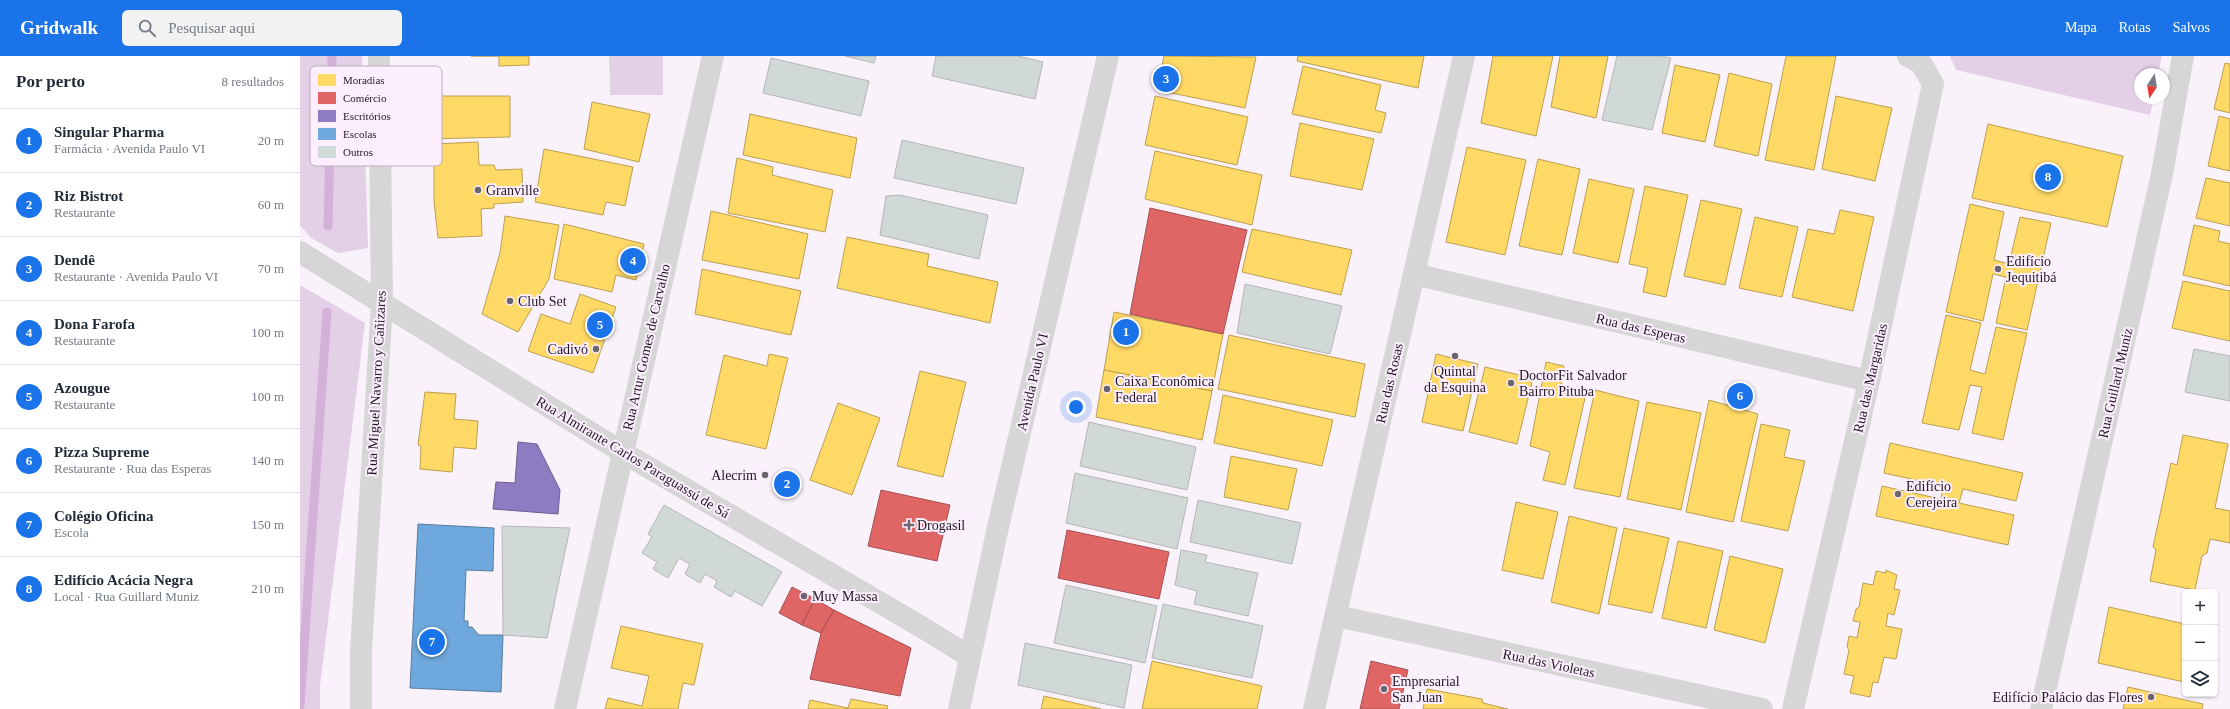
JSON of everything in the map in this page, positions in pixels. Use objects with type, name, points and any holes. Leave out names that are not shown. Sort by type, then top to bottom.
[{"type":"street","name":"Rua Miguel Navarro y Cañizares","points":[[379,56],[379,66]]},
{"type":"street","name":"Rua Artur Gomes de Carvalho","points":[[565,709],[622,452],[713,56]]},
{"type":"street","name":"Avenida Paulo VI","points":[[959,709],[1108,56]]},
{"type":"street","name":"Rua das Rosas","points":[[1314,709],[1337,616],[1464,56]]},
{"type":"street","name":"Rua das Margaridas","points":[[1793,709],[1869,381],[1933,84],[1921,63],[1908,56]]},
{"type":"street","name":"Rua Guillard Muniz","points":[[2041,709],[2162,174],[2183,56]]},
{"type":"street","name":"Rua Miguel Navarro y Cañizares","points":[[361,709],[361,651],[382,303],[380,166]]},
{"type":"street","name":"Rua Almirante Carlos Paraguassú de Sá","points":[[300,252],[622,452],[925,629],[970,657]]},
{"type":"street","name":"Rua das Esperas","points":[[1414,274],[1869,381]]},
{"type":"street","name":"Rua das Violetas","points":[[1337,616],[1762,709]]},
{"type":"shaded area","points":[[300,56],[362,56],[362,66],[310,66],[310,166],[365,166],[368,248],[338,253],[311,238],[300,225]]},
{"type":"shaded area","points":[[609,56],[663,56],[663,95],[610,95]]},
{"type":"shaded area","points":[[1950,56],[2162,56],[2159,68],[2134,68],[2134,104],[2153,104],[2150,115],[1956,70]]},
{"type":"shaded area","points":[[300,285],[365,323],[320,686],[320,709],[300,709]]},
{"type":"building: Moradias","points":[[499,56],[529,56],[529,65],[499,66]]},
{"type":"building: Moradias","points":[[1164,56],[1256,57],[1245,108],[1157,90]]},
{"type":"building: Moradias","points":[[1298,56],[1424,56],[1418,88],[1297,61]]},
{"type":"building: Moradias","points":[[1493,56],[1553,56],[1536,136],[1481,123]]},
{"type":"building: Moradias","points":[[1560,56],[1608,56],[1596,118],[1551,107]]},
{"type":"building: Moradias","points":[[1786,56],[1836,56],[1814,170],[1765,160]]},
{"type":"building: Moradias","points":[[2225,63],[2230,64],[2230,113],[2214,109]]},
{"type":"building: Moradias","points":[[1675,65],[1720,75],[1705,142],[1662,133]]},
{"type":"building: Moradias","points":[[1303,66],[1381,85],[1375,110],[1386,113],[1381,133],[1292,114]]},
{"type":"building: Moradias","points":[[1729,73],[1772,84],[1758,156],[1714,146]]},
{"type":"building: Moradias","points":[[442,96],[510,96],[510,137],[442,139]]},
{"type":"building: Moradias","points":[[1155,96],[1248,117],[1237,165],[1145,145]]},
{"type":"building: Moradias","points":[[1836,96],[1892,108],[1875,181],[1822,169]]},
{"type":"building: Moradias","points":[[592,102],[650,114],[639,162],[584,149]]},
{"type":"building: Moradias","points":[[750,114],[857,138],[850,178],[743,155]]},
{"type":"building: Moradias","points":[[2219,116],[2230,119],[2230,171],[2208,166]]},
{"type":"building: Moradias","points":[[1300,123],[1374,139],[1362,190],[1290,176]]},
{"type":"building: Moradias","points":[[1988,124],[2123,156],[2107,227],[1972,198]]},
{"type":"building: Moradias","name":"Granville","points":[[478,142],[479,165],[494,165],[496,170],[522,169],[523,202],[494,204],[494,208],[481,209],[482,236],[438,238],[434,201],[434,166],[442,166],[442,144]]},
{"type":"building: Moradias","points":[[1467,147],[1526,160],[1505,255],[1446,242]]},
{"type":"building: Moradias","points":[[544,149],[633,167],[625,206],[606,202],[603,215],[535,202]]},
{"type":"building: Moradias","points":[[1155,151],[1262,175],[1252,225],[1145,199]]},
{"type":"building: Moradias","points":[[737,158],[773,167],[772,175],[833,190],[825,232],[728,213]]},
{"type":"building: Moradias","points":[[1538,159],[1580,169],[1562,255],[1519,246]]},
{"type":"building: Moradias","points":[[2206,178],[2230,183],[2230,226],[2196,218]]},
{"type":"building: Moradias","points":[[1589,179],[1634,189],[1618,263],[1573,253]]},
{"type":"building: Moradias","points":[[1645,186],[1688,195],[1666,297],[1643,292],[1648,268],[1629,264]]},
{"type":"building: Moradias","points":[[1701,200],[1742,209],[1725,285],[1684,276]]},
{"type":"building: Moradias","name":"Edifício Jequitibá","points":[[1970,204],[2004,212],[1994,260],[2009,264],[2020,217],[2051,223],[2027,330],[1996,323],[2006,277],[1993,274],[1983,321],[1946,312]]},
{"type":"building: Moradias","points":[[1840,210],[1874,217],[1853,311],[1792,297],[1808,229],[1834,234]]},
{"type":"building: Moradias","points":[[711,211],[808,234],[799,279],[702,260]]},
{"type":"building: Moradias","points":[[505,216],[559,225],[549,279],[518,332],[482,314],[500,253]]},
{"type":"building: Moradias","points":[[1755,217],[1798,227],[1782,297],[1739,288]]},
{"type":"building: Moradias","points":[[564,224],[644,244],[636,280],[616,275],[612,292],[554,279]]},
{"type":"building: Moradias","points":[[2194,225],[2220,231],[2218,241],[2230,244],[2230,286],[2183,275]]},
{"type":"building: Moradias","points":[[1252,229],[1352,250],[1341,295],[1242,272]]},
{"type":"building: Moradias","points":[[847,237],[929,254],[927,266],[998,282],[990,323],[837,288]]},
{"type":"building: Moradias","points":[[702,269],[801,291],[791,335],[695,314]]},
{"type":"building: Moradias","points":[[2183,281],[2230,291],[2230,341],[2172,328]]},
{"type":"building: Moradias","points":[[580,294],[616,307],[593,373],[528,351],[541,314],[570,324]]},
{"type":"building: Moradias","points":[[1114,312],[1223,334],[1212,391],[1104,370]]},
{"type":"building: Moradias","points":[[1946,315],[1981,323],[1970,370],[1985,374],[1996,327],[2027,333],[2003,440],[1972,433],[1982,387],[1970,385],[1959,430],[1922,423]]},
{"type":"building: Moradias","points":[[1229,335],[1365,364],[1355,417],[1218,389]]},
{"type":"building: Moradias","points":[[769,354],[788,358],[766,449],[706,435],[724,355],[767,366]]},
{"type":"building: Moradias","points":[[1436,354],[1478,364],[1463,431],[1422,422]]},
{"type":"building: Moradias","points":[[1546,362],[1564,366],[1560,393],[1585,398],[1565,485],[1543,480],[1550,452],[1530,446]]},
{"type":"building: Moradias","points":[[1485,367],[1533,378],[1517,444],[1469,432]]},
{"type":"building: Moradias","points":[[1104,370],[1212,391],[1202,440],[1096,417]]},
{"type":"building: Moradias","points":[[920,371],[966,382],[943,477],[897,466]]},
{"type":"building: Moradias","points":[[1595,390],[1639,401],[1620,497],[1574,488]]},
{"type":"building: Moradias","points":[[425,392],[456,394],[454,419],[478,421],[476,449],[454,447],[452,472],[420,469],[421,446],[418,445]]},
{"type":"building: Moradias","points":[[1223,395],[1333,420],[1322,466],[1214,443]]},
{"type":"building: Moradias","points":[[1709,400],[1758,414],[1733,522],[1686,512]]},
{"type":"building: Moradias","points":[[1647,402],[1701,413],[1681,510],[1627,499]]},
{"type":"building: Moradias","points":[[838,403],[880,418],[852,495],[810,480]]},
{"type":"building: Moradias","points":[[1761,424],[1790,430],[1784,457],[1805,461],[1788,531],[1741,521]]},
{"type":"building: Moradias","points":[[2183,435],[2228,444],[2215,508],[2230,511],[2230,543],[2210,539],[2207,553],[2202,556],[2195,589],[2150,581],[2156,550],[2153,547],[2171,463],[2177,465]]},
{"type":"building: Moradias","name":"Edifício Cerejeira","points":[[1890,443],[2023,473],[2016,501],[1963,489],[1959,503],[2014,515],[2008,545],[1876,516],[1882,486],[1941,499],[1943,486],[1884,473]]},
{"type":"building: Moradias","points":[[1231,456],[1297,469],[1288,510],[1224,497]]},
{"type":"building: Moradias","points":[[1516,502],[1558,512],[1543,579],[1502,570]]},
{"type":"building: Moradias","points":[[1569,516],[1617,528],[1599,614],[1551,602]]},
{"type":"building: Moradias","points":[[1624,528],[1669,538],[1652,613],[1608,604]]},
{"type":"building: Moradias","points":[[1678,541],[1723,551],[1706,628],[1662,618]]},
{"type":"building: Moradias","points":[[1730,556],[1783,569],[1765,643],[1714,630]]},
{"type":"building: Moradias","points":[[1886,570],[1897,575],[1894,589],[1900,590],[1894,615],[1888,613],[1886,626],[1902,629],[1896,659],[1884,657],[1878,683],[1873,682],[1870,697],[1850,693],[1854,676],[1844,674],[1849,650],[1847,647],[1849,636],[1857,638],[1860,622],[1853,621],[1856,609],[1859,607],[1863,583],[1873,585],[1876,571],[1886,573]]},
{"type":"building: Moradias","points":[[2109,607],[2182,623],[2182,682],[2098,663]]},
{"type":"building: Moradias","points":[[621,626],[703,644],[694,685],[683,683],[678,709],[605,709],[608,698],[642,706],[649,676],[611,668]]},
{"type":"building: Moradias","points":[[1152,661],[1262,686],[1257,709],[1142,709]]},
{"type":"building: Moradias","name":"Edifício Palácio das Flores","points":[[2128,687],[2203,704],[2202,709],[2123,709]]},
{"type":"building: Moradias","points":[[1427,689],[1482,699],[1483,703],[1508,709],[1423,709]]},
{"type":"building: Moradias","points":[[1044,696],[1101,709],[1041,709]]},
{"type":"building: Moradias","points":[[851,699],[888,706],[887,709],[808,709],[810,700],[848,708]]},
{"type":"building: Comércio","points":[[1150,208],[1247,230],[1223,334],[1130,314]]},
{"type":"building: Comércio","name":"Drogasil","points":[[881,490],[950,505],[937,561],[868,546]]},
{"type":"building: Comércio","points":[[1067,530],[1169,552],[1159,599],[1058,578]]},
{"type":"building: Comércio","points":[[792,587],[815,599],[802,625],[779,613]]},
{"type":"building: Comércio","points":[[815,599],[834,610],[821,633],[802,625]]},
{"type":"building: Comércio","points":[[834,610],[911,648],[900,696],[810,679],[821,633]]},
{"type":"building: Comércio","name":"Empresarial San Juan","points":[[1371,661],[1408,670],[1399,709],[1360,709]]},
{"type":"building: Escritórios","points":[[518,442],[537,444],[560,490],[558,514],[493,509],[496,482],[515,483]]},
{"type":"building: Escolas","points":[[418,524],[494,528],[493,571],[466,570],[464,621],[468,621],[468,627],[472,627],[479,635],[503,635],[501,692],[410,688]]},
{"type":"building: Outros","points":[[845,56],[876,56],[874,63]]},
{"type":"building: Outros","points":[[936,56],[1018,56],[1043,62],[1035,99],[932,76]]},
{"type":"building: Outros","points":[[1617,56],[1661,56],[1671,58],[1652,130],[1602,120]]},
{"type":"building: Outros","points":[[771,58],[869,81],[861,116],[763,93]]},
{"type":"building: Outros","points":[[902,140],[1024,168],[1016,204],[894,178]]},
{"type":"building: Outros","points":[[900,195],[988,215],[979,259],[880,235],[886,196]]},
{"type":"building: Outros","points":[[1245,284],[1342,306],[1330,354],[1237,333]]},
{"type":"building: Outros","points":[[2194,349],[2230,356],[2230,401],[2185,392]]},
{"type":"building: Outros","points":[[1089,422],[1196,447],[1187,490],[1080,466]]},
{"type":"building: Outros","points":[[1075,473],[1188,498],[1177,549],[1066,523]]},
{"type":"building: Outros","points":[[1198,500],[1301,523],[1292,564],[1190,542]]},
{"type":"building: Outros","points":[[664,505],[782,572],[762,606],[735,591],[731,597],[714,587],[717,581],[705,574],[700,583],[685,574],[690,564],[679,558],[668,578],[653,569],[657,562],[642,553],[652,537],[648,534]]},
{"type":"building: Outros","points":[[502,526],[570,528],[547,638],[503,635]]},
{"type":"building: Outros","points":[[1181,550],[1207,555],[1205,562],[1258,573],[1248,616],[1194,604],[1197,591],[1175,585]]},
{"type":"building: Outros","points":[[1066,585],[1157,606],[1145,663],[1054,643]]},
{"type":"building: Outros","points":[[1163,604],[1263,626],[1252,678],[1152,658]]},
{"type":"building: Outros","points":[[1025,643],[1132,665],[1124,708],[1018,685]]},
{"type":"waterway","points":[[332,56],[332,66]]},
{"type":"waterway","points":[[328,226],[329,166]]},
{"type":"waterway","points":[[300,706],[327,312]]},
{"type":"place","name":"Dendê","points":[[1166,79]]},
{"type":"place","name":"Edifício Acácia Negra","points":[[2048,177]]},
{"type":"place","name":"Granville","points":[[478,190]]},
{"type":"place","name":"Dona Farofa","points":[[633,261]]},
{"type":"place","name":"Edifício Jequitibá","points":[[1998,269]]},
{"type":"place","name":"Club Set","points":[[510,301]]},
{"type":"place","name":"Azougue","points":[[600,325]]},
{"type":"place","name":"Singular Pharma","points":[[1126,332]]},
{"type":"place","name":"Cadivó","points":[[596,349]]},
{"type":"place","name":"Quintal da Esquina","points":[[1455,356]]},
{"type":"place","name":"DoctorFit Salvador Bairro Pituba","points":[[1511,383]]},
{"type":"place","name":"Caixa Econômica Federal","points":[[1107,389]]},
{"type":"place","name":"Pizza Supreme","points":[[1740,396]]},
{"type":"place","name":"Alecrim","points":[[765,475]]},
{"type":"place","name":"Riz Bistrot","points":[[787,484]]},
{"type":"place","name":"Edifício Cerejeira","points":[[1898,494]]},
{"type":"place","name":"Drogasil","points":[[909,525]]},
{"type":"place","name":"Muy Massa","points":[[804,596]]},
{"type":"place","name":"Colégio Oficina","points":[[432,642]]},
{"type":"place","name":"Empresarial San Juan","points":[[1384,689]]},
{"type":"place","name":"Edifício Palácio das Flores","points":[[2151,697]]}]
